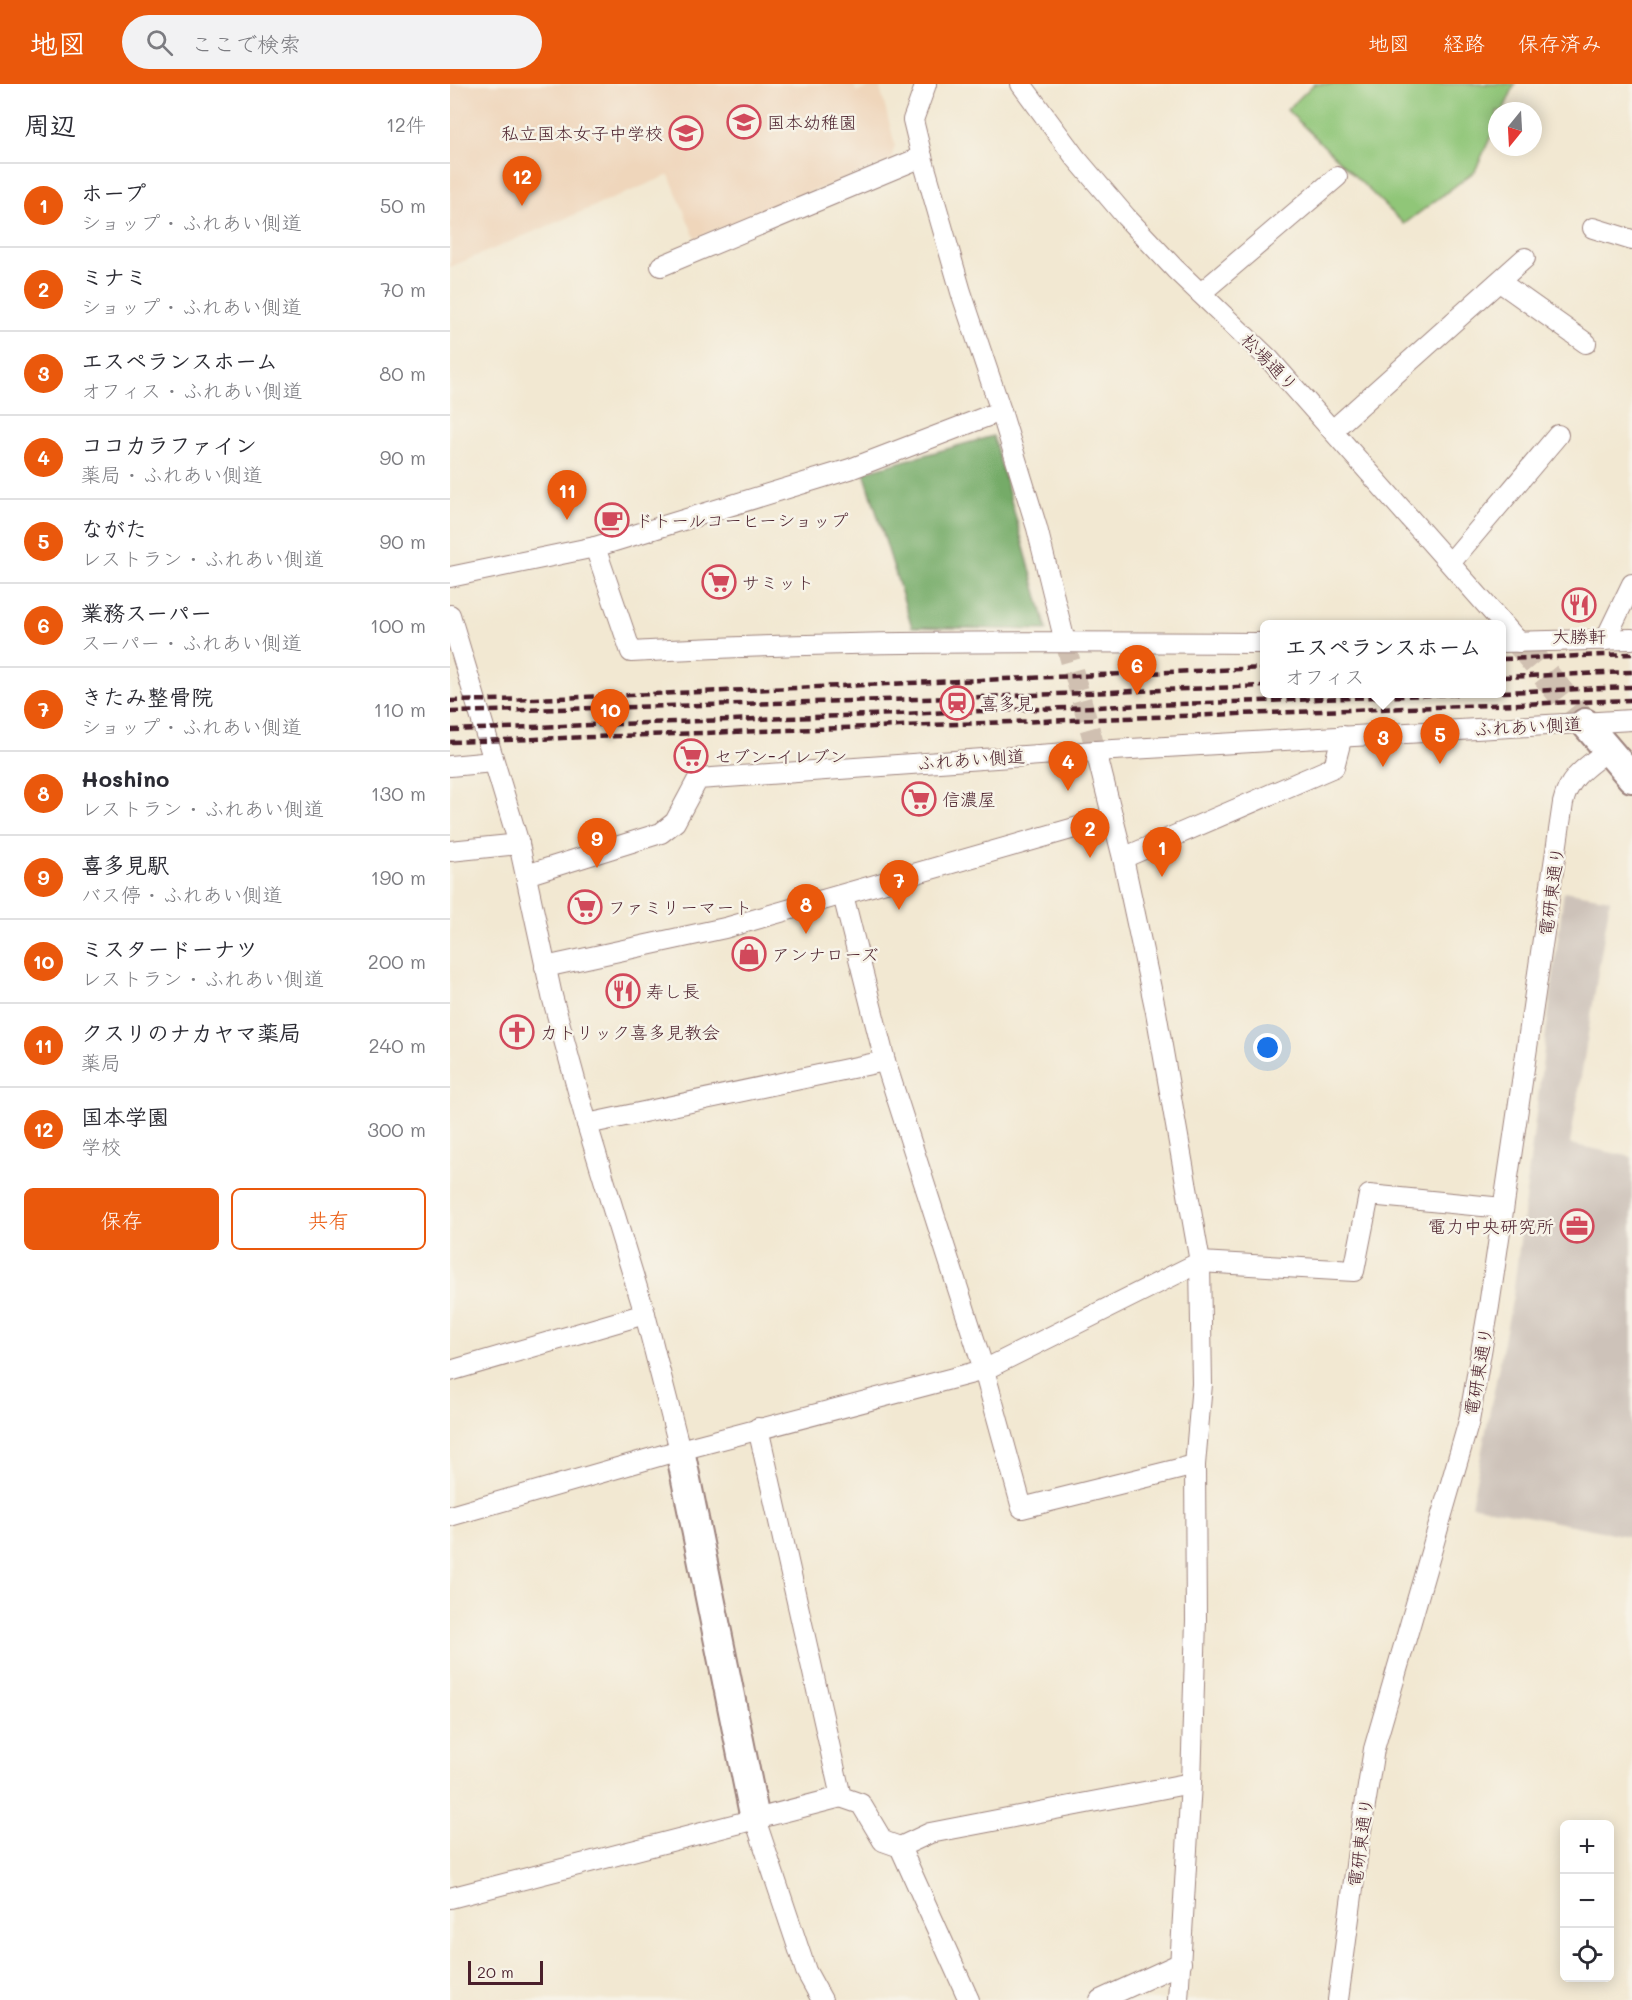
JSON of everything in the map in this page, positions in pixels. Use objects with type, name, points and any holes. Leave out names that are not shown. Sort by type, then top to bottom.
[{"type":"street","points":[[926,84],[914,120],[922,157],[961,292],[1037,528],[1065,642]]},
{"type":"street","name":"松場通り","points":[[1021,84],[1075,157],[1126,217],[1270,360],[1334,429],[1450,562],[1494,620]]},
{"type":"street","points":[[661,266],[922,157]]},
{"type":"street","points":[[1201,293],[1337,177]]},
{"type":"street","points":[[1593,228],[1632,240]]},
{"type":"street","points":[[1334,429],[1525,258]]},
{"type":"street","points":[[1500,282],[1586,343]]},
{"type":"street","points":[[450,577],[595,547],[850,469],[1001,411]]},
{"type":"street","points":[[1450,562],[1558,435]]},
{"type":"street","points":[[595,547],[631,652],[911,643],[1260,643]]},
{"type":"street","points":[[1605,640],[1632,584]]},
{"type":"street","points":[[450,615],[459,671],[493,762],[519,844],[545,967],[587,1124],[645,1314],[680,1450],[755,1819],[806,1971],[822,2000]]},
{"type":"street","points":[[1510,642],[1632,639]]},
{"type":"street","name":"ふれあい側道","points":[[526,874],[661,833],[675,822],[698,779],[1096,751],[1632,720]]},
{"type":"street","points":[[1585,723],[1632,778]]},
{"type":"street","points":[[1123,858],[1334,767],[1342,736]]},
{"type":"street","name":"電研東通り","points":[[1338,2000],[1374,1749],[1469,1421],[1566,790],[1573,779],[1608,750]]},
{"type":"street","points":[[1096,751],[1123,858],[1156,1012],[1200,1262],[1202,1384],[1195,1465],[1196,1620],[1191,1783],[1178,2000]]},
{"type":"street","points":[[450,766],[493,762]]},
{"type":"street","points":[[545,967],[725,928],[1113,817]]},
{"type":"street","points":[[450,850],[519,844]]},
{"type":"street","points":[[843,895],[885,1061],[984,1370],[1022,1508],[1195,1465]]},
{"type":"street","points":[[587,1124],[885,1061]]},
{"type":"street","points":[[450,1516],[758,1428],[984,1370],[1200,1262],[1354,1271],[1369,1195],[1503,1208]]},
{"type":"street","points":[[450,1371],[645,1314]]},
{"type":"street","points":[[758,1428],[841,1797]]},
{"type":"street","points":[[450,1898],[841,1797],[861,1803],[883,1841],[900,1847],[930,1833],[1191,1783]]},
{"type":"street","points":[[900,1847],[969,2000]]},
{"type":"street","points":[[1100,2000],[1181,1963]]},
{"type":"shaded area","points":[[450,84],[853,84],[857,92],[879,84],[895,145],[891,160],[695,238],[669,175],[450,267]]},
{"type":"shaded area","name":"電力中央研究所","points":[[1564,891],[1610,899],[1570,1144],[1632,1157],[1632,1537],[1471,1505],[1513,1296]]},
{"type":"green space","points":[[1314,84],[1515,84],[1507,102],[1488,102],[1488,143],[1475,171],[1404,224],[1287,110]]},
{"type":"green space","points":[[993,436],[1047,630],[912,627],[864,472]]},
{"type":"tunnel","points":[[1065,642],[1096,751]]},
{"type":"tunnel","points":[[1519,642],[1585,723]]},
{"type":"railway","points":[[1506,659],[1632,654]]},
{"type":"railway","points":[[450,701],[1260,668]]},
{"type":"railway","points":[[1506,677],[1632,672]]},
{"type":"railway","points":[[450,712],[956,698],[1260,686]]},
{"type":"railway","points":[[1506,692],[1632,687]]},
{"type":"railway","points":[[450,730],[1347,698]]},
{"type":"railway","points":[[450,742],[1632,700]]},
{"type":"place","name":"国本幼稚園","points":[[744,122]]},
{"type":"place","name":"私立国本女子中学校","points":[[686,133]]},
{"type":"place","name":"国本学園","points":[[522,206]]},
{"type":"place","name":"クスリのナカヤマ薬局","points":[[567,520]]},
{"type":"place","name":"ドトールコーヒーショップ","points":[[612,520]]},
{"type":"place","name":"サミット","points":[[719,582]]},
{"type":"place","name":"大勝軒","points":[[1579,605]]},
{"type":"place","name":"業務スーパー","points":[[1137,695]]},
{"type":"place","name":"喜多見","points":[[957,703]]},
{"type":"place","name":"ミスタードーナツ","points":[[610,739]]},
{"type":"place","name":"セブン-イレブン","points":[[691,756]]},
{"type":"place","name":"ながた","points":[[1440,764]]},
{"type":"place","name":"エスペランスホーム","points":[[1383,767]]},
{"type":"place","name":"ココカラファイン","points":[[1068,791]]},
{"type":"place","name":"信濃屋","points":[[919,799]]},
{"type":"place","name":"ミナミ","points":[[1090,858]]},
{"type":"place","name":"喜多見駅","points":[[597,868]]},
{"type":"place","name":"ホープ","points":[[1162,877]]},
{"type":"place","name":"ファミリーマート","points":[[585,907]]},
{"type":"place","name":"きたみ整骨院","points":[[899,910]]},
{"type":"place","name":"Hoshino","points":[[806,934]]},
{"type":"place","name":"アンナローズ","points":[[749,954]]},
{"type":"place","name":"寿し長","points":[[623,991]]},
{"type":"place","name":"カトリック喜多見教会","points":[[517,1032]]},
{"type":"place","name":"電力中央研究所","points":[[1577,1226]]}]
